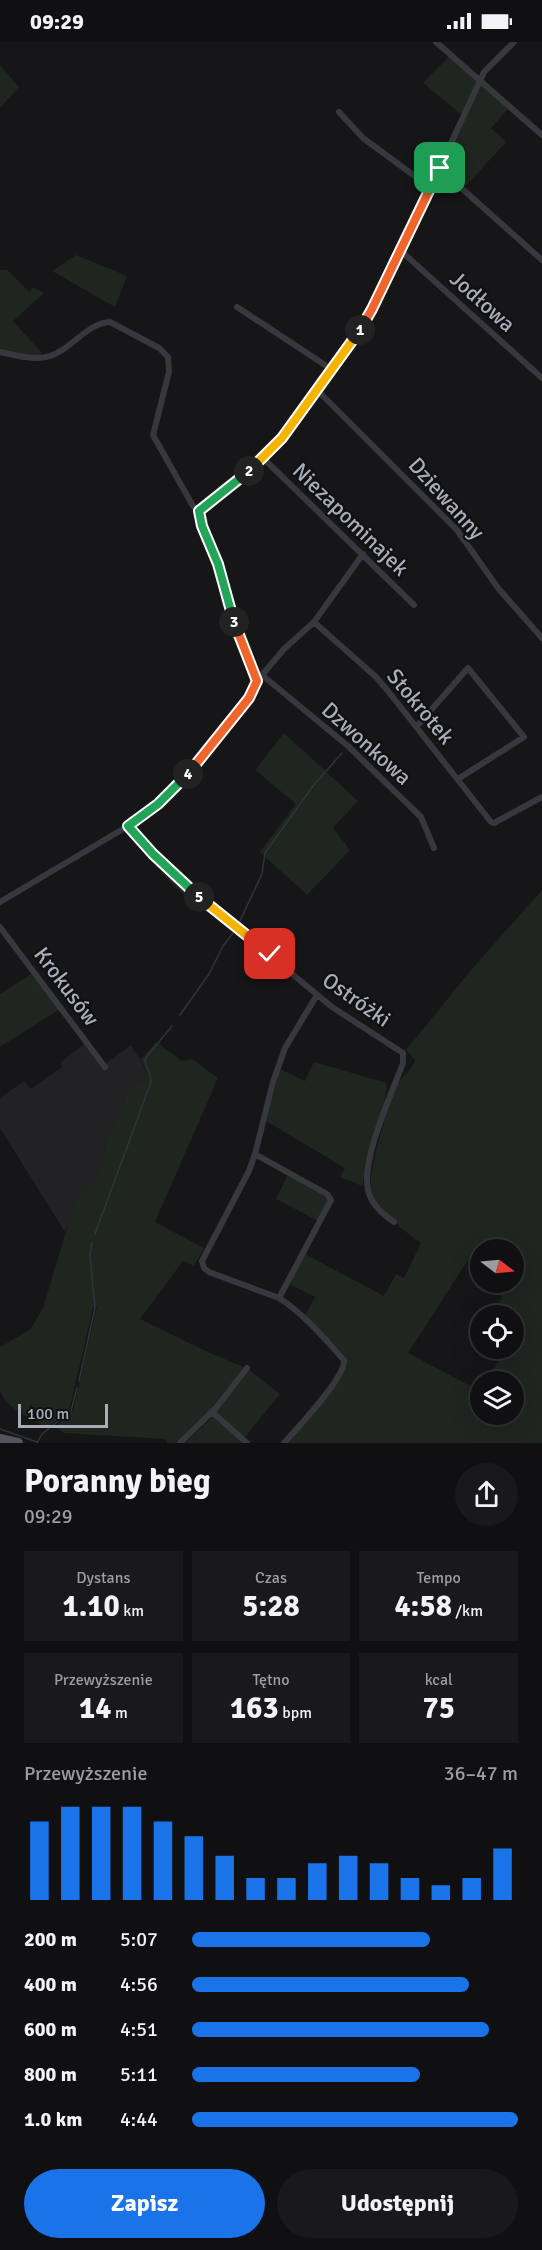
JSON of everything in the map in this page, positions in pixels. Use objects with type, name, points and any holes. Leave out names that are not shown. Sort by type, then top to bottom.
[{"type":"main road","points":[[0,1439],[10,1443]]},
{"type":"main road","points":[[0,1439],[18,1443]]},
{"type":"street","points":[[436,42],[542,135]]},
{"type":"street","points":[[199,511],[263,458],[282,438],[372,309],[440,168],[479,80],[496,58],[514,42]]},
{"type":"street","points":[[339,112],[363,138],[430,188]]},
{"type":"street","points":[[440,168],[542,260]]},
{"type":"street","name":"Jodłowa","points":[[401,251],[542,378]]},
{"type":"street","points":[[237,307],[331,369]]},
{"type":"street","points":[[0,352],[44,358],[58,354],[97,325],[110,322],[159,348],[168,357],[169,372],[153,435],[193,506],[199,511],[202,526],[218,564],[232,615],[259,678]]},
{"type":"street","name":"Dziewanny","points":[[316,389],[457,530],[498,588],[542,638]]},
{"type":"street","name":"Niezapominajek","points":[[263,458],[414,605]]},
{"type":"street","points":[[0,902],[128,826],[158,804],[195,767],[249,698],[259,678],[284,649],[314,622],[363,554]]},
{"type":"street","name":"Stokrotek","points":[[314,622],[376,677],[491,822],[494,823],[542,797]]},
{"type":"street","points":[[417,726],[468,668],[524,737],[458,779]]},
{"type":"street","name":"Dzwonkowa","points":[[259,678],[348,746],[421,817],[434,848]]},
{"type":"street","name":"Ostróżki","points":[[128,826],[153,854],[192,891],[332,1007],[403,1053],[403,1063],[380,1125],[368,1166],[367,1178],[368,1190],[375,1205],[394,1222]]},
{"type":"street","name":"Krokusów","points":[[0,927],[105,1066]]},
{"type":"street","points":[[284,1443],[335,1383],[345,1362],[312,1326],[279,1298],[209,1272],[202,1264],[203,1257],[231,1207],[255,1154],[262,1119],[285,1048],[318,995]]},
{"type":"street","points":[[255,1154],[327,1194],[331,1200],[279,1298]]},
{"type":"street","points":[[180,1443],[212,1412],[247,1368]]},
{"type":"street","points":[[212,1412],[247,1443]]},
{"type":"shaded area","points":[[449,57],[508,109],[491,128],[506,142],[465,187],[444,169],[462,115],[423,83]]},
{"type":"shaded area","points":[[0,65],[19,87],[0,108]]},
{"type":"shaded area","points":[[76,255],[127,276],[115,307],[52,271]]},
{"type":"shaded area","points":[[0,270],[7,270],[29,292],[33,287],[44,293],[13,321],[42,353],[36,361],[0,354]]},
{"type":"shaded area","points":[[284,733],[358,801],[333,828],[350,850],[307,895],[260,852],[296,804],[255,770]]},
{"type":"shaded area","points":[[127,833],[134,837],[176,881],[202,904],[199,908],[172,884]]},
{"type":"shaded area","points":[[542,890],[542,1443],[288,1443],[347,1366],[346,1357],[305,1315],[315,1297],[289,1284],[305,1254],[384,1296],[396,1274],[404,1278],[421,1243],[392,1220],[379,1206],[371,1190],[372,1169],[385,1118],[399,1082],[415,1060],[406,1050],[471,970]]},
{"type":"shaded area","points":[[31,974],[60,1009],[0,1047],[0,994]]},
{"type":"shaded area","points":[[88,1041],[105,1064],[131,1045],[148,1073],[127,1092],[108,1135],[97,1177],[80,1194],[65,1232],[0,1128],[0,1098],[24,1081],[31,1089],[62,1067],[61,1062]]},
{"type":"shaded area","points":[[156,1042],[182,1061],[192,1059],[218,1078],[155,1222],[204,1248],[194,1266],[183,1261],[140,1319],[246,1368],[226,1395],[178,1443],[167,1443],[165,1439],[65,1433],[55,1427],[73,1411],[97,1306],[93,1308],[69,1411],[46,1428],[13,1408],[0,1390],[0,1347],[30,1330],[43,1308],[74,1205],[80,1194],[97,1177],[108,1135],[127,1092],[148,1073],[141,1059]]},
{"type":"shaded area","points":[[314,1062],[387,1083],[384,1105],[362,1186],[340,1177],[345,1168],[266,1121],[280,1069],[305,1081]]},
{"type":"shaded area","points":[[288,1174],[326,1196],[327,1201],[318,1221],[276,1199]]},
{"type":"shaded area","points":[[248,1369],[280,1394],[244,1438],[214,1411]]},
{"type":"shaded area","points":[[213,1417],[244,1443],[185,1443]]},
{"type":"waterway","points":[[239,923],[262,874],[265,853],[313,786],[342,753]]},
{"type":"waterway","points":[[180,1015],[209,974],[223,946],[233,933]]},
{"type":"waterway","points":[[95,1234],[151,1082],[145,1059],[172,1026]]},
{"type":"waterway","points":[[79,1381],[95,1308],[90,1256],[92,1242]]},
{"type":"waterway","points":[[37,1443],[42,1434],[71,1411],[77,1388]]},
{"type":"waterway","points":[[0,1429],[37,1442]]},
{"type":"route","points":[[270,954],[198,897],[153,854],[128,826],[158,804],[195,767],[249,698],[257,681],[232,615],[218,564],[199,518],[199,511],[242,477],[282,438],[358,332],[401,251],[440,168]]}]
